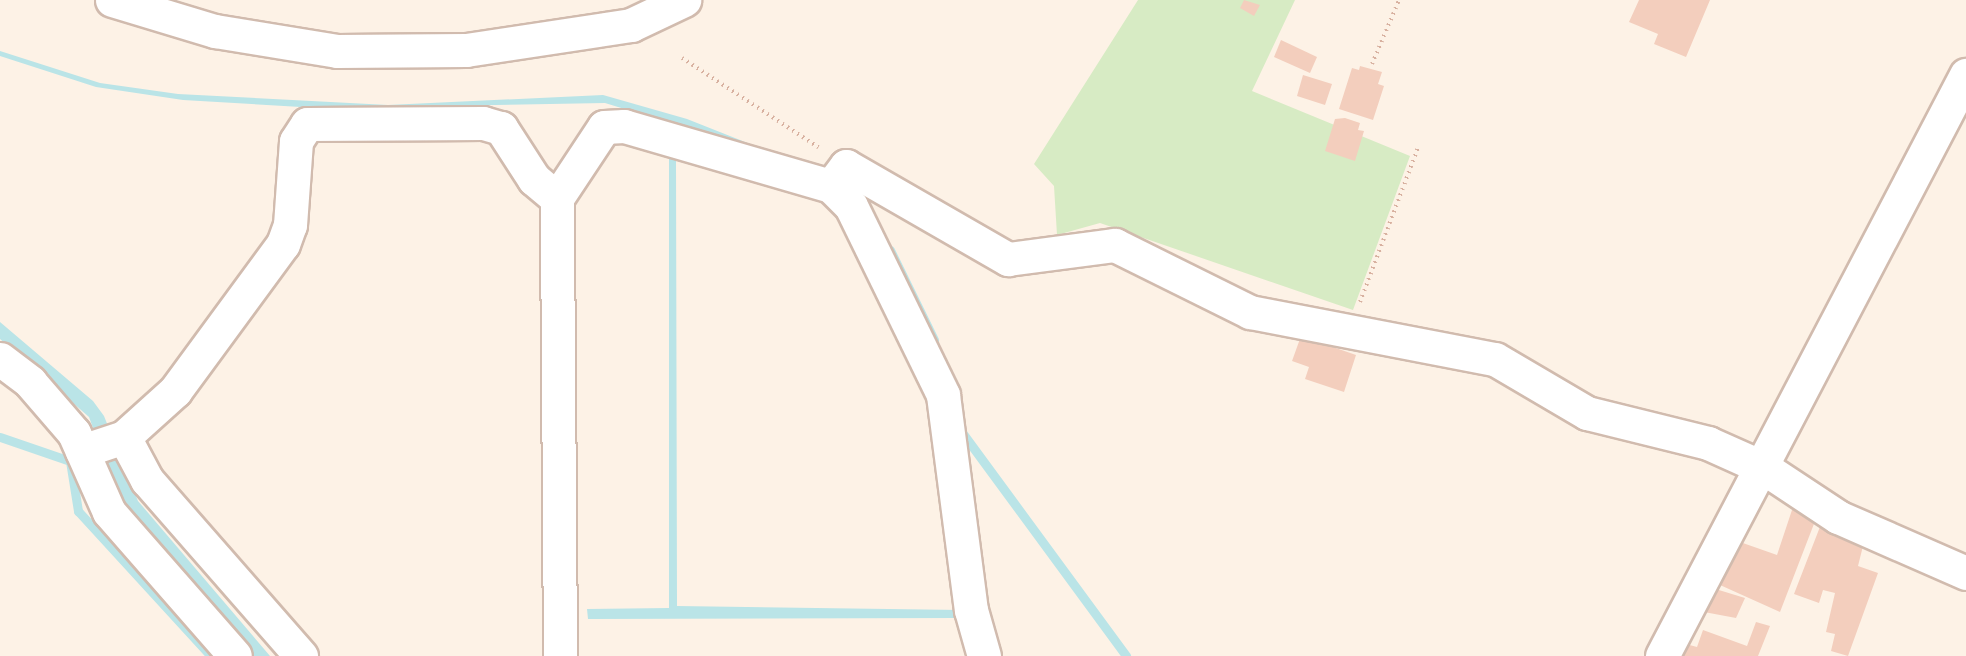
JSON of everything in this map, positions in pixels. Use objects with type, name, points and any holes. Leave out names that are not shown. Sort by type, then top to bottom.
[{"type":"street","points":[[112,0],[215,31],[337,51],[466,50],[631,25],[684,0]]},
{"type":"street","points":[[1662,656],[1764,468],[1966,75]]},
{"type":"street","points":[[82,451],[124,437],[175,391],[283,244],[290,225],[296,141],[307,124],[483,123],[501,128],[534,178],[557,198]]},
{"type":"street","points":[[560,656],[557,198],[604,127],[624,126],[838,176],[1008,259],[1115,245],[1250,312],[1495,359],[1587,413],[1708,443],[1764,468],[1838,517],[1966,573]]},
{"type":"street","points":[[838,176],[943,395],[971,610],[984,656]]},
{"type":"street","points":[[0,359],[30,382],[74,433],[109,512],[235,656]]},
{"type":"street","points":[[124,437],[147,480],[301,656]]},
{"type":"path","points":[[1372,64],[1399,0]]},
{"type":"path","points":[[682,58],[838,176]]},
{"type":"path","points":[[1349,331],[1418,148]]},
{"type":"green space","points":[[1138,0],[1295,0],[1252,91],[1410,156],[1353,310],[1100,223],[1057,235],[1054,186],[1034,164]]},
{"type":"water","points":[[0,51],[100,83],[178,94],[388,105],[603,95],[687,119],[788,159],[605,103],[318,108],[183,100],[96,87],[0,56]]},
{"type":"water","points":[[669,154],[676,156],[677,606],[961,610],[958,618],[588,619],[587,609],[669,608]]},
{"type":"water","points":[[0,322],[93,401],[104,416],[138,501],[270,656],[253,656],[131,515],[117,494],[89,417],[0,339]]},
{"type":"building","points":[[1244,0],[1260,5],[1254,16],[1240,8]]},
{"type":"building","points":[[1639,0],[1710,0],[1686,57],[1654,44],[1658,34],[1629,22]]},
{"type":"building","points":[[1281,40],[1317,57],[1310,73],[1274,57]]},
{"type":"building","points":[[1360,66],[1382,72],[1378,84],[1384,86],[1373,120],[1339,109],[1352,68],[1359,70]]},
{"type":"building","points":[[1303,75],[1332,84],[1325,105],[1297,96]]},
{"type":"building","points":[[1345,118],[1360,123],[1358,130],[1364,131],[1355,161],[1325,151],[1335,119]]},
{"type":"building","points":[[1301,336],[1356,355],[1344,392],[1305,379],[1309,367],[1292,361]]},
{"type":"building","points":[[1793,507],[1817,516],[1780,612],[1720,585],[1728,557],[1734,559],[1740,542],[1777,555]]},
{"type":"building","points":[[1823,519],[1864,542],[1858,566],[1878,573],[1848,656],[1831,651],[1835,634],[1826,632],[1835,593],[1823,590],[1819,603],[1794,594]]},
{"type":"building","points":[[1709,587],[1745,598],[1736,618],[1704,612]]},
{"type":"building","points":[[1756,622],[1770,626],[1758,656],[1676,656],[1682,643],[1697,647],[1703,630],[1747,646]]},
{"type":"waterway","points":[[890,250],[934,340]]},
{"type":"waterway","points":[[961,431],[1126,656]]},
{"type":"waterway","points":[[0,437],[70,461],[78,511],[211,656]]}]
